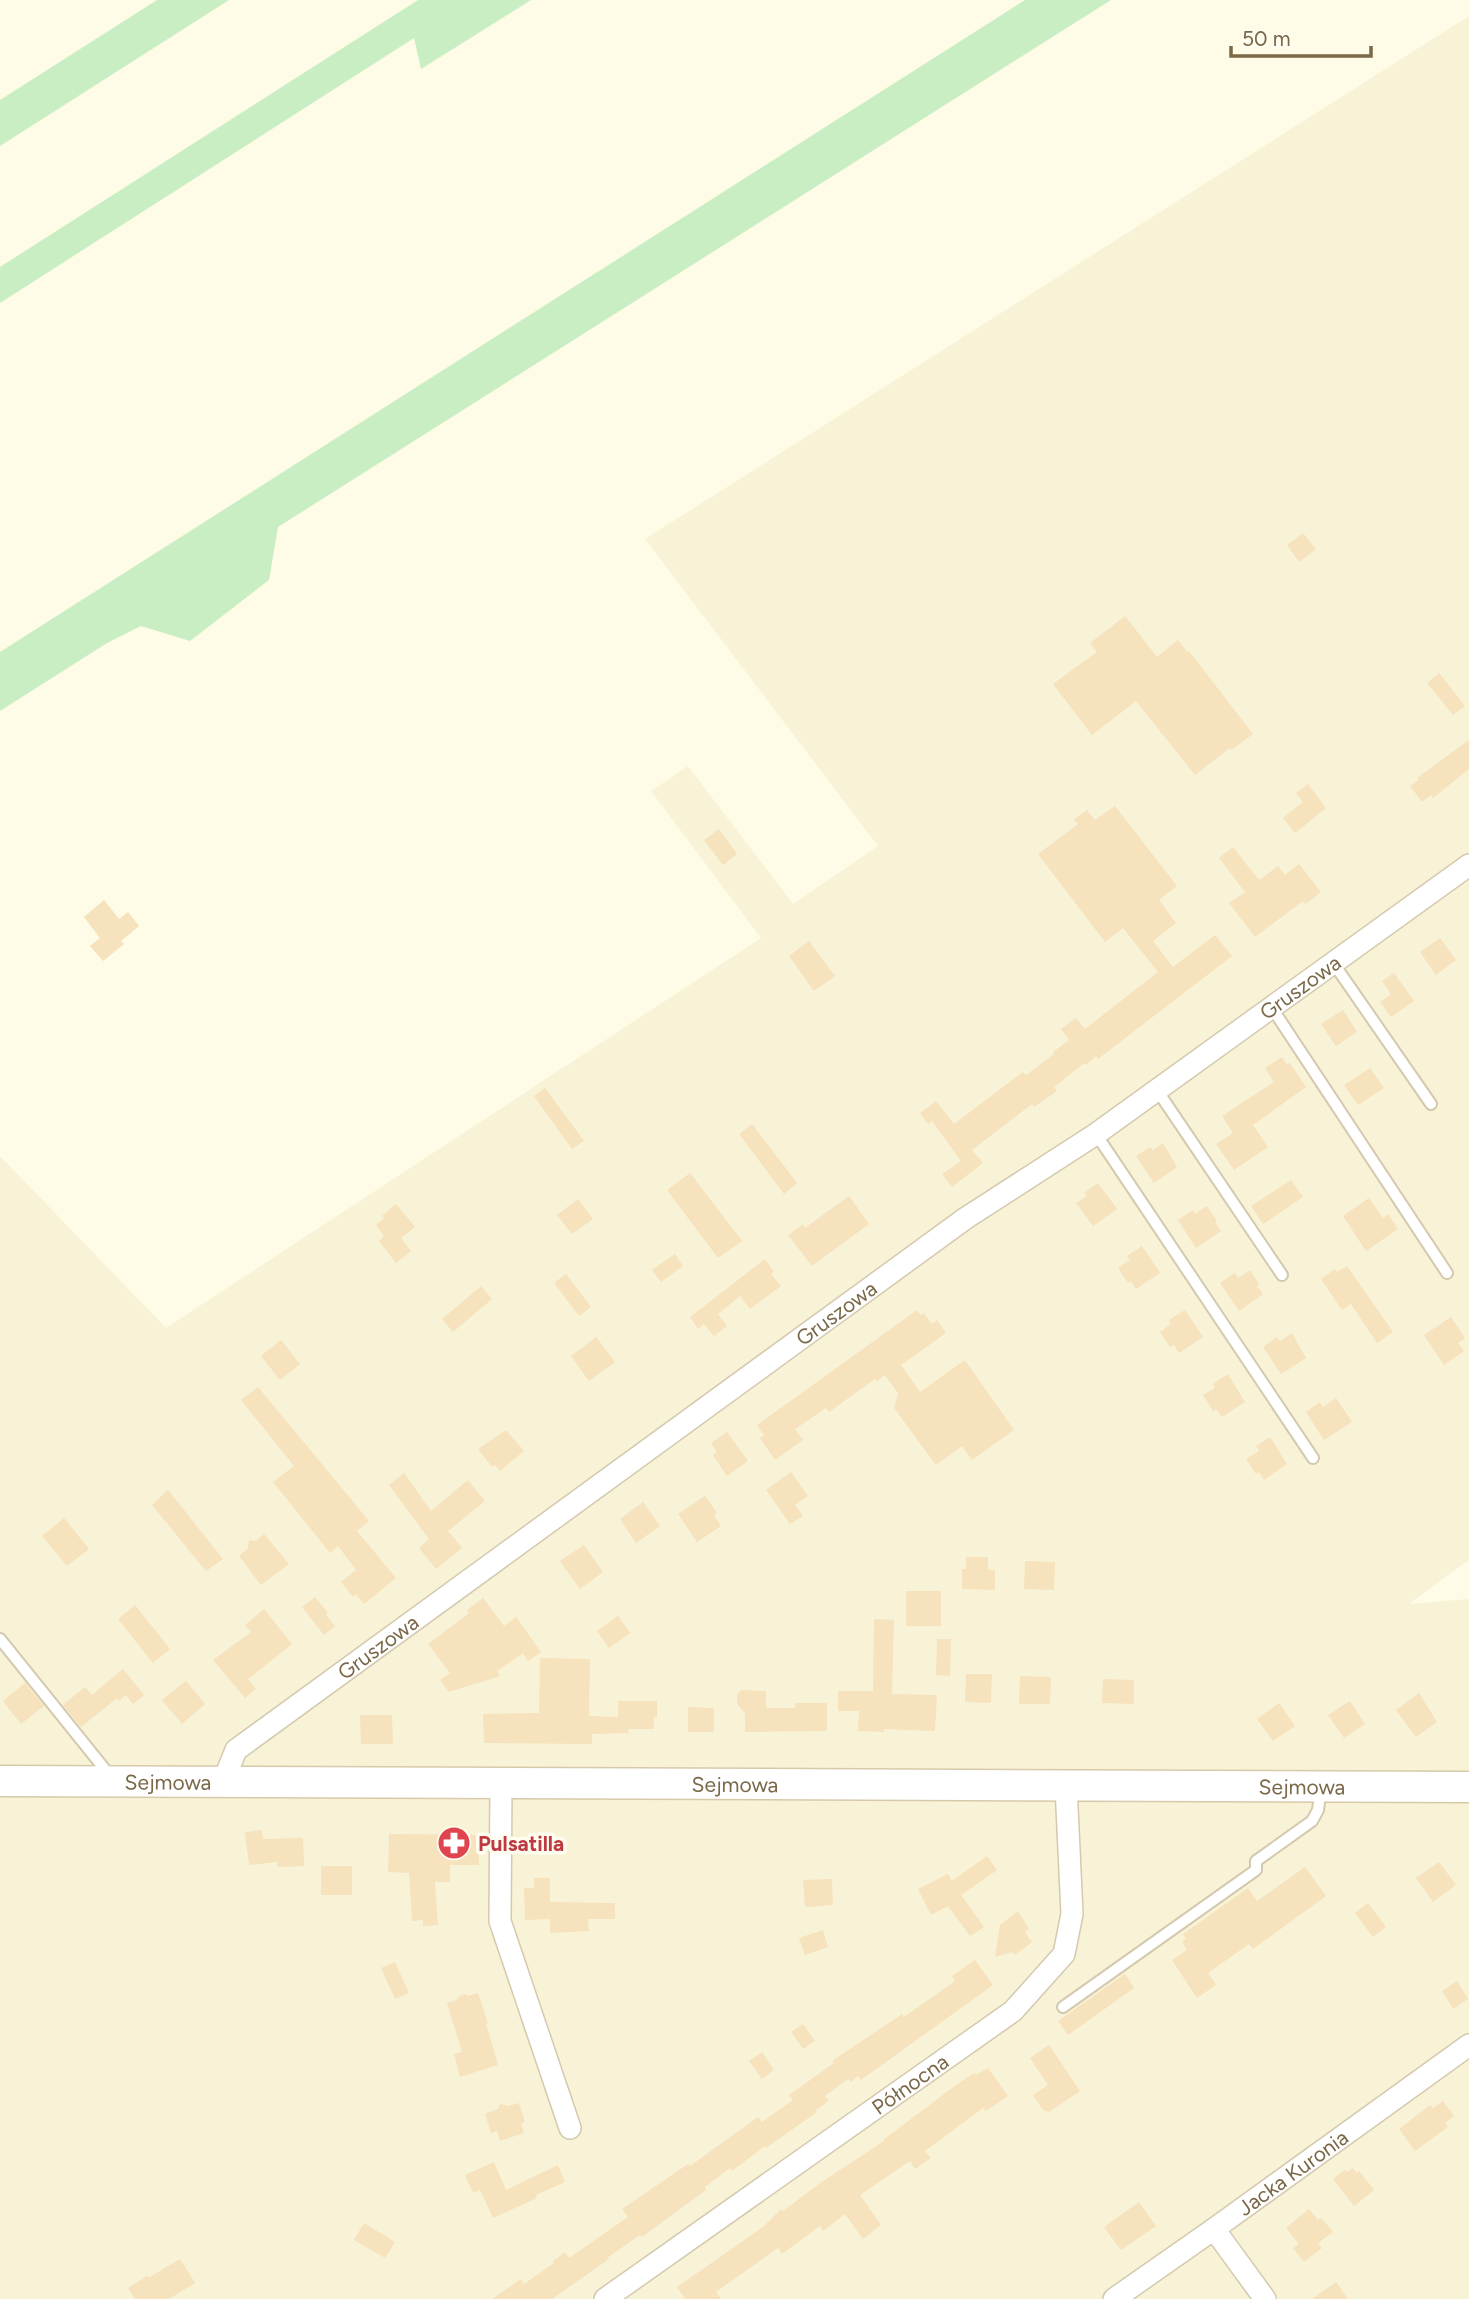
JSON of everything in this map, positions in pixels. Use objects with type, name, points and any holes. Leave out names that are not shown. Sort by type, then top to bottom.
[{"type":"main road","name":"Sejmowa","points":[[0,1781],[1469,1787]]},
{"type":"street","name":"Gruszowa","points":[[223,1782],[236,1750],[966,1218],[1096,1134],[1469,866]]},
{"type":"street","points":[[501,1783],[500,1920],[570,2128]]},
{"type":"street","name":"Północna","points":[[605,2299],[1002,2020],[1022,2002],[1064,1954],[1072,1914],[1066,1786]]},
{"type":"street","name":"Jacka Kuronia","points":[[1114,2299],[1469,2045]]},
{"type":"street","points":[[1214,2229],[1265,2299]]},
{"type":"lane","points":[[1334,964],[1431,1104]]},
{"type":"lane","points":[[1272,1008],[1447,1273]]},
{"type":"lane","points":[[1157,1090],[1282,1275]]},
{"type":"lane","points":[[1096,1134],[1313,1458]]},
{"type":"lane","points":[[0,1639],[115,1782]]},
{"type":"lane","points":[[1063,2007],[1256,1870],[1256,1861],[1312,1821],[1318,1810],[1321,1787]]},
{"type":"shaded area","points":[[1469,16],[1469,1560],[1409,1604],[1469,1599],[1469,2299],[0,2299],[0,1156],[166,1328],[761,938],[651,791],[688,766],[793,904],[878,846],[645,539]]},
{"type":"green space","points":[[157,0],[229,0],[0,146],[0,100]]},
{"type":"green space","points":[[418,0],[531,0],[421,69],[414,38],[0,303],[0,267]]},
{"type":"green space","points":[[1025,0],[1111,0],[278,527],[269,580],[190,641],[141,626],[107,643],[0,711],[0,652]]},
{"type":"building","points":[[1303,533],[1316,549],[1299,562],[1287,545]]},
{"type":"building","points":[[1125,616],[1157,657],[1178,640],[1253,734],[1195,775],[1136,701],[1092,735],[1053,684],[1097,652],[1090,643]]},
{"type":"building","points":[[1439,673],[1465,706],[1453,715],[1427,683]]},
{"type":"building","points":[[1469,740],[1469,769],[1433,798],[1431,795],[1422,802],[1410,786]]},
{"type":"building","points":[[1308,784],[1326,808],[1295,833],[1283,818],[1303,802],[1296,793]]},
{"type":"building","points":[[1115,806],[1177,886],[1159,900],[1176,923],[1153,941],[1173,967],[1215,935],[1232,956],[1098,1059],[1096,1056],[1086,1065],[1084,1063],[1054,1087],[1057,1091],[1034,1107],[1032,1104],[972,1150],[983,1163],[952,1187],[942,1174],[961,1161],[932,1121],[928,1124],[920,1113],[936,1101],[954,1124],[1023,1072],[1026,1075],[1054,1054],[1053,1052],[1069,1040],[1061,1029],[1076,1018],[1085,1029],[1158,972],[1123,928],[1105,942],[1038,854],[1078,824],[1074,819],[1087,810],[1095,820]]},
{"type":"building","points":[[719,829],[737,854],[723,865],[704,840]]},
{"type":"building","points":[[1233,847],[1259,880],[1278,866],[1285,875],[1299,864],[1321,892],[1306,904],[1303,901],[1255,937],[1229,903],[1245,892],[1219,858]]},
{"type":"building","points":[[104,900],[119,919],[128,912],[139,926],[121,941],[124,944],[103,961],[90,946],[100,938],[84,917]]},
{"type":"building","points":[[1440,938],[1456,960],[1436,975],[1420,952]]},
{"type":"building","points":[[809,941],[835,976],[814,991],[789,956]]},
{"type":"building","points":[[1394,973],[1414,1001],[1391,1017],[1380,1002],[1391,994],[1382,981]]},
{"type":"building","points":[[1343,1010],[1357,1032],[1336,1046],[1321,1024]]},
{"type":"building","points":[[1282,1057],[1287,1065],[1290,1063],[1306,1087],[1253,1125],[1268,1147],[1234,1170],[1216,1144],[1233,1133],[1222,1116],[1274,1082],[1265,1068]]},
{"type":"building","points":[[1370,1068],[1384,1088],[1358,1105],[1344,1085]]},
{"type":"building","points":[[545,1088],[584,1141],[572,1149],[534,1096]]},
{"type":"building","points":[[752,1124],[797,1183],[784,1194],[739,1134]]},
{"type":"building","points":[[1163,1143],[1177,1167],[1154,1183],[1136,1156]]},
{"type":"building","points":[[690,1173],[742,1241],[718,1258],[667,1190]]},
{"type":"building","points":[[1291,1180],[1303,1197],[1263,1224],[1251,1206]]},
{"type":"building","points":[[1098,1183],[1117,1209],[1093,1226],[1076,1203],[1087,1196],[1084,1193]]},
{"type":"building","points":[[849,1196],[869,1224],[812,1266],[788,1235],[803,1224],[805,1228]]},
{"type":"building","points":[[1369,1198],[1383,1218],[1388,1214],[1398,1229],[1366,1251],[1343,1216]]},
{"type":"building","points":[[578,1199],[593,1219],[572,1234],[557,1215]]},
{"type":"building","points":[[396,1204],[415,1227],[401,1238],[411,1251],[396,1263],[379,1241],[384,1236],[376,1225]]},
{"type":"building","points":[[1207,1206],[1221,1231],[1196,1248],[1178,1220],[1193,1210],[1195,1214]]},
{"type":"building","points":[[1142,1246],[1160,1273],[1136,1289],[1131,1281],[1128,1283],[1118,1268],[1130,1260],[1127,1256]]},
{"type":"building","points":[[675,1254],[683,1266],[661,1282],[652,1270]]},
{"type":"building","points":[[765,1259],[774,1272],[771,1274],[781,1286],[750,1309],[740,1296],[718,1314],[727,1326],[714,1336],[704,1324],[698,1329],[690,1317]]},
{"type":"building","points":[[1347,1266],[1393,1332],[1377,1343],[1351,1304],[1342,1310],[1321,1279],[1335,1269],[1337,1272]]},
{"type":"building","points":[[1250,1270],[1263,1294],[1239,1311],[1220,1283],[1235,1273],[1238,1278]]},
{"type":"building","points":[[566,1274],[591,1307],[579,1316],[554,1283]]},
{"type":"building","points":[[481,1286],[492,1299],[453,1332],[442,1319]]},
{"type":"building","points":[[917,1310],[921,1315],[924,1313],[932,1324],[937,1320],[946,1333],[901,1365],[920,1392],[965,1360],[1014,1430],[972,1460],[962,1446],[936,1465],[894,1408],[898,1393],[885,1375],[877,1381],[875,1379],[829,1412],[826,1408],[795,1429],[803,1440],[775,1460],[760,1438],[764,1435],[757,1425]]},
{"type":"building","points":[[1185,1310],[1203,1337],[1179,1353],[1174,1345],[1170,1347],[1160,1332],[1171,1324],[1169,1320]]},
{"type":"building","points":[[1451,1317],[1465,1338],[1458,1343],[1464,1351],[1444,1365],[1424,1335]]},
{"type":"building","points":[[1292,1333],[1306,1358],[1281,1374],[1263,1347],[1277,1337],[1280,1341]]},
{"type":"building","points":[[596,1337],[615,1362],[589,1381],[571,1356]]},
{"type":"building","points":[[281,1340],[300,1364],[280,1380],[261,1356]]},
{"type":"building","points":[[1228,1374],[1245,1402],[1222,1417],[1216,1409],[1213,1411],[1203,1395],[1215,1388],[1213,1384]]},
{"type":"building","points":[[258,1387],[369,1521],[357,1531],[396,1578],[364,1604],[356,1594],[353,1597],[341,1582],[356,1570],[338,1546],[330,1553],[273,1482],[294,1466],[241,1400]]},
{"type":"building","points":[[1336,1398],[1352,1422],[1324,1440],[1306,1412],[1320,1402],[1323,1407]]},
{"type":"building","points":[[506,1430],[524,1451],[500,1471],[495,1465],[492,1467],[478,1449]]},
{"type":"building","points":[[727,1432],[748,1461],[727,1476],[713,1455],[717,1452],[711,1443]]},
{"type":"building","points":[[1270,1437],[1287,1464],[1264,1480],[1259,1472],[1256,1474],[1246,1459],[1259,1451],[1256,1446]]},
{"type":"building","points":[[791,1472],[808,1496],[795,1505],[803,1516],[790,1524],[766,1490]]},
{"type":"building","points":[[404,1473],[431,1511],[468,1480],[485,1501],[448,1531],[462,1548],[436,1569],[419,1548],[429,1539],[389,1485]]},
{"type":"building","points":[[168,1490],[223,1559],[206,1571],[152,1505]]},
{"type":"building","points":[[705,1496],[717,1513],[714,1516],[721,1526],[697,1542],[678,1514]]},
{"type":"building","points":[[643,1502],[660,1526],[636,1543],[620,1519]]},
{"type":"building","points":[[64,1518],[89,1549],[67,1566],[42,1536]]},
{"type":"building","points":[[264,1534],[289,1564],[261,1585],[239,1556],[248,1548],[249,1540],[256,1541]]},
{"type":"building","points":[[584,1545],[603,1572],[580,1589],[560,1561]]},
{"type":"building","points":[[966,1557],[988,1557],[988,1570],[995,1570],[995,1590],[962,1589],[962,1569],[966,1569]]},
{"type":"building","points":[[1025,1561],[1055,1562],[1054,1590],[1024,1589]]},
{"type":"building","points":[[906,1591],[941,1591],[941,1626],[906,1626]]},
{"type":"building","points":[[315,1597],[335,1626],[324,1635],[302,1607]]},
{"type":"building","points":[[483,1598],[504,1626],[516,1617],[541,1652],[528,1661],[523,1653],[497,1671],[500,1676],[449,1692],[440,1680],[450,1673],[428,1644],[469,1613],[467,1610]]},
{"type":"building","points":[[135,1605],[170,1649],[153,1663],[118,1619]]},
{"type":"building","points":[[264,1609],[292,1644],[248,1679],[256,1689],[245,1698],[213,1660],[251,1632],[245,1625]]},
{"type":"building","points":[[618,1616],[630,1633],[609,1648],[597,1631]]},
{"type":"building","points":[[874,1619],[894,1620],[892,1694],[937,1695],[935,1731],[858,1731],[859,1711],[838,1711],[838,1691],[873,1691]]},
{"type":"building","points":[[937,1639],[951,1639],[950,1676],[936,1675]]},
{"type":"building","points":[[540,1658],[590,1659],[589,1716],[618,1717],[618,1701],[657,1701],[654,1729],[592,1734],[592,1744],[484,1743],[483,1714],[539,1713]]},
{"type":"building","points":[[123,1669],[144,1695],[133,1704],[126,1695],[119,1701],[117,1698],[81,1727],[63,1705],[85,1687],[92,1695]]},
{"type":"building","points":[[966,1674],[992,1674],[991,1703],[965,1702]]},
{"type":"building","points":[[1020,1676],[1051,1677],[1050,1704],[1019,1704]]},
{"type":"building","points":[[1103,1679],[1134,1680],[1134,1704],[1102,1703]]},
{"type":"building","points":[[186,1681],[205,1704],[182,1724],[162,1700]]},
{"type":"building","points":[[25,1683],[44,1706],[21,1724],[3,1701]]},
{"type":"building","points":[[741,1690],[766,1691],[766,1708],[795,1708],[795,1703],[827,1703],[827,1731],[745,1732],[745,1713],[737,1704],[737,1695]]},
{"type":"building","points":[[1419,1693],[1437,1722],[1416,1737],[1396,1710]]},
{"type":"building","points":[[1350,1701],[1365,1724],[1344,1738],[1328,1715]]},
{"type":"building","points":[[1279,1703],[1295,1726],[1273,1741],[1257,1719]]},
{"type":"building","points":[[688,1707],[714,1708],[714,1732],[688,1732]]},
{"type":"building","points":[[360,1715],[392,1715],[393,1744],[361,1744]]},
{"type":"building","points":[[262,1830],[263,1839],[303,1838],[304,1866],[277,1867],[277,1862],[249,1865],[245,1832]]},
{"type":"building","points":[[389,1834],[479,1835],[479,1865],[450,1865],[450,1882],[435,1882],[438,1925],[423,1926],[423,1920],[412,1921],[409,1873],[388,1872]]},
{"type":"building","points":[[987,1856],[997,1870],[961,1895],[984,1927],[970,1936],[948,1906],[931,1915],[918,1889],[948,1874],[952,1881]]},
{"type":"building","points":[[1439,1862],[1456,1885],[1433,1902],[1416,1878]]},
{"type":"building","points":[[321,1866],[352,1866],[352,1895],[321,1895]]},
{"type":"building","points":[[1305,1867],[1326,1896],[1253,1949],[1249,1944],[1208,1973],[1216,1985],[1197,1998],[1172,1960],[1187,1950],[1182,1942],[1186,1939],[1183,1934],[1248,1888],[1257,1901]]},
{"type":"building","points":[[534,1878],[550,1878],[550,1902],[615,1903],[615,1919],[588,1919],[589,1931],[550,1933],[550,1919],[525,1920],[524,1888],[534,1888]]},
{"type":"building","points":[[832,1879],[833,1905],[805,1907],[803,1880]]},
{"type":"building","points":[[1368,1903],[1386,1927],[1373,1937],[1355,1913]]},
{"type":"building","points":[[1018,1911],[1029,1929],[1025,1932],[1032,1942],[1015,1955],[1012,1952],[995,1957],[1000,1925]]},
{"type":"building","points":[[823,1930],[828,1947],[805,1955],[799,1938]]},
{"type":"building","points":[[975,1960],[993,1985],[861,2080],[858,2076],[851,2082],[848,2079],[825,2096],[829,2101],[816,2110],[817,2112],[732,2171],[730,2168],[705,2187],[706,2190],[642,2237],[640,2235],[552,2299],[492,2299],[521,2279],[524,2284],[565,2252],[569,2258],[628,2217],[622,2209],[688,2164],[690,2166],[758,2117],[762,2122],[793,2100],[789,2095],[834,2063],[832,2061],[902,2014],[904,2017],[955,1981],[952,1976]]},
{"type":"building","points":[[395,1962],[409,1993],[395,1999],[381,1968]]},
{"type":"building","points":[[1125,1974],[1134,1988],[1068,2035],[1058,2021]]},
{"type":"building","points":[[1457,1981],[1468,1999],[1453,2009],[1442,1991]]},
{"type":"building","points":[[478,1993],[498,2065],[460,2077],[454,2054],[462,2052],[447,2003],[465,1994],[468,1996]]},
{"type":"building","points":[[803,2024],[815,2041],[803,2049],[791,2032]]},
{"type":"building","points":[[1049,2045],[1080,2091],[1049,2112],[1043,2110],[1033,2095],[1048,2085],[1030,2058]]},
{"type":"building","points":[[762,2052],[774,2070],[762,2079],[749,2061]]},
{"type":"building","points":[[988,2068],[1008,2096],[986,2111],[983,2108],[925,2151],[931,2158],[915,2169],[910,2161],[860,2195],[881,2225],[863,2239],[845,2214],[823,2231],[820,2226],[782,2254],[778,2248],[716,2292],[721,2299],[685,2299],[677,2287],[763,2227],[781,2209],[783,2211],[884,2141],[956,2085],[974,2073],[976,2075]]},
{"type":"building","points":[[1443,2101],[1454,2116],[1445,2123],[1448,2127],[1415,2151],[1399,2129],[1430,2105],[1433,2108]]},
{"type":"building","points":[[519,2103],[525,2122],[521,2123],[524,2133],[500,2141],[497,2131],[491,2133],[485,2114],[498,2109],[500,2104],[508,2106]]},
{"type":"building","points":[[494,2162],[506,2190],[558,2165],[565,2182],[493,2218],[480,2190],[473,2193],[465,2175]]},
{"type":"building","points":[[1353,2168],[1357,2173],[1359,2171],[1374,2190],[1354,2206],[1333,2179],[1345,2170],[1347,2172]]},
{"type":"building","points":[[1139,2202],[1156,2226],[1121,2250],[1104,2227]]},
{"type":"building","points":[[1309,2209],[1333,2232],[1318,2243],[1322,2248],[1304,2262],[1293,2248],[1299,2244],[1286,2228]]},
{"type":"building","points":[[364,2223],[395,2242],[385,2258],[354,2240]]},
{"type":"building","points":[[180,2259],[195,2283],[169,2299],[135,2299],[128,2288]]},
{"type":"building","points":[[1336,2282],[1348,2299],[1312,2299]]},
{"type":"place","name":"Pulsatilla","points":[[454,1843]]}]
